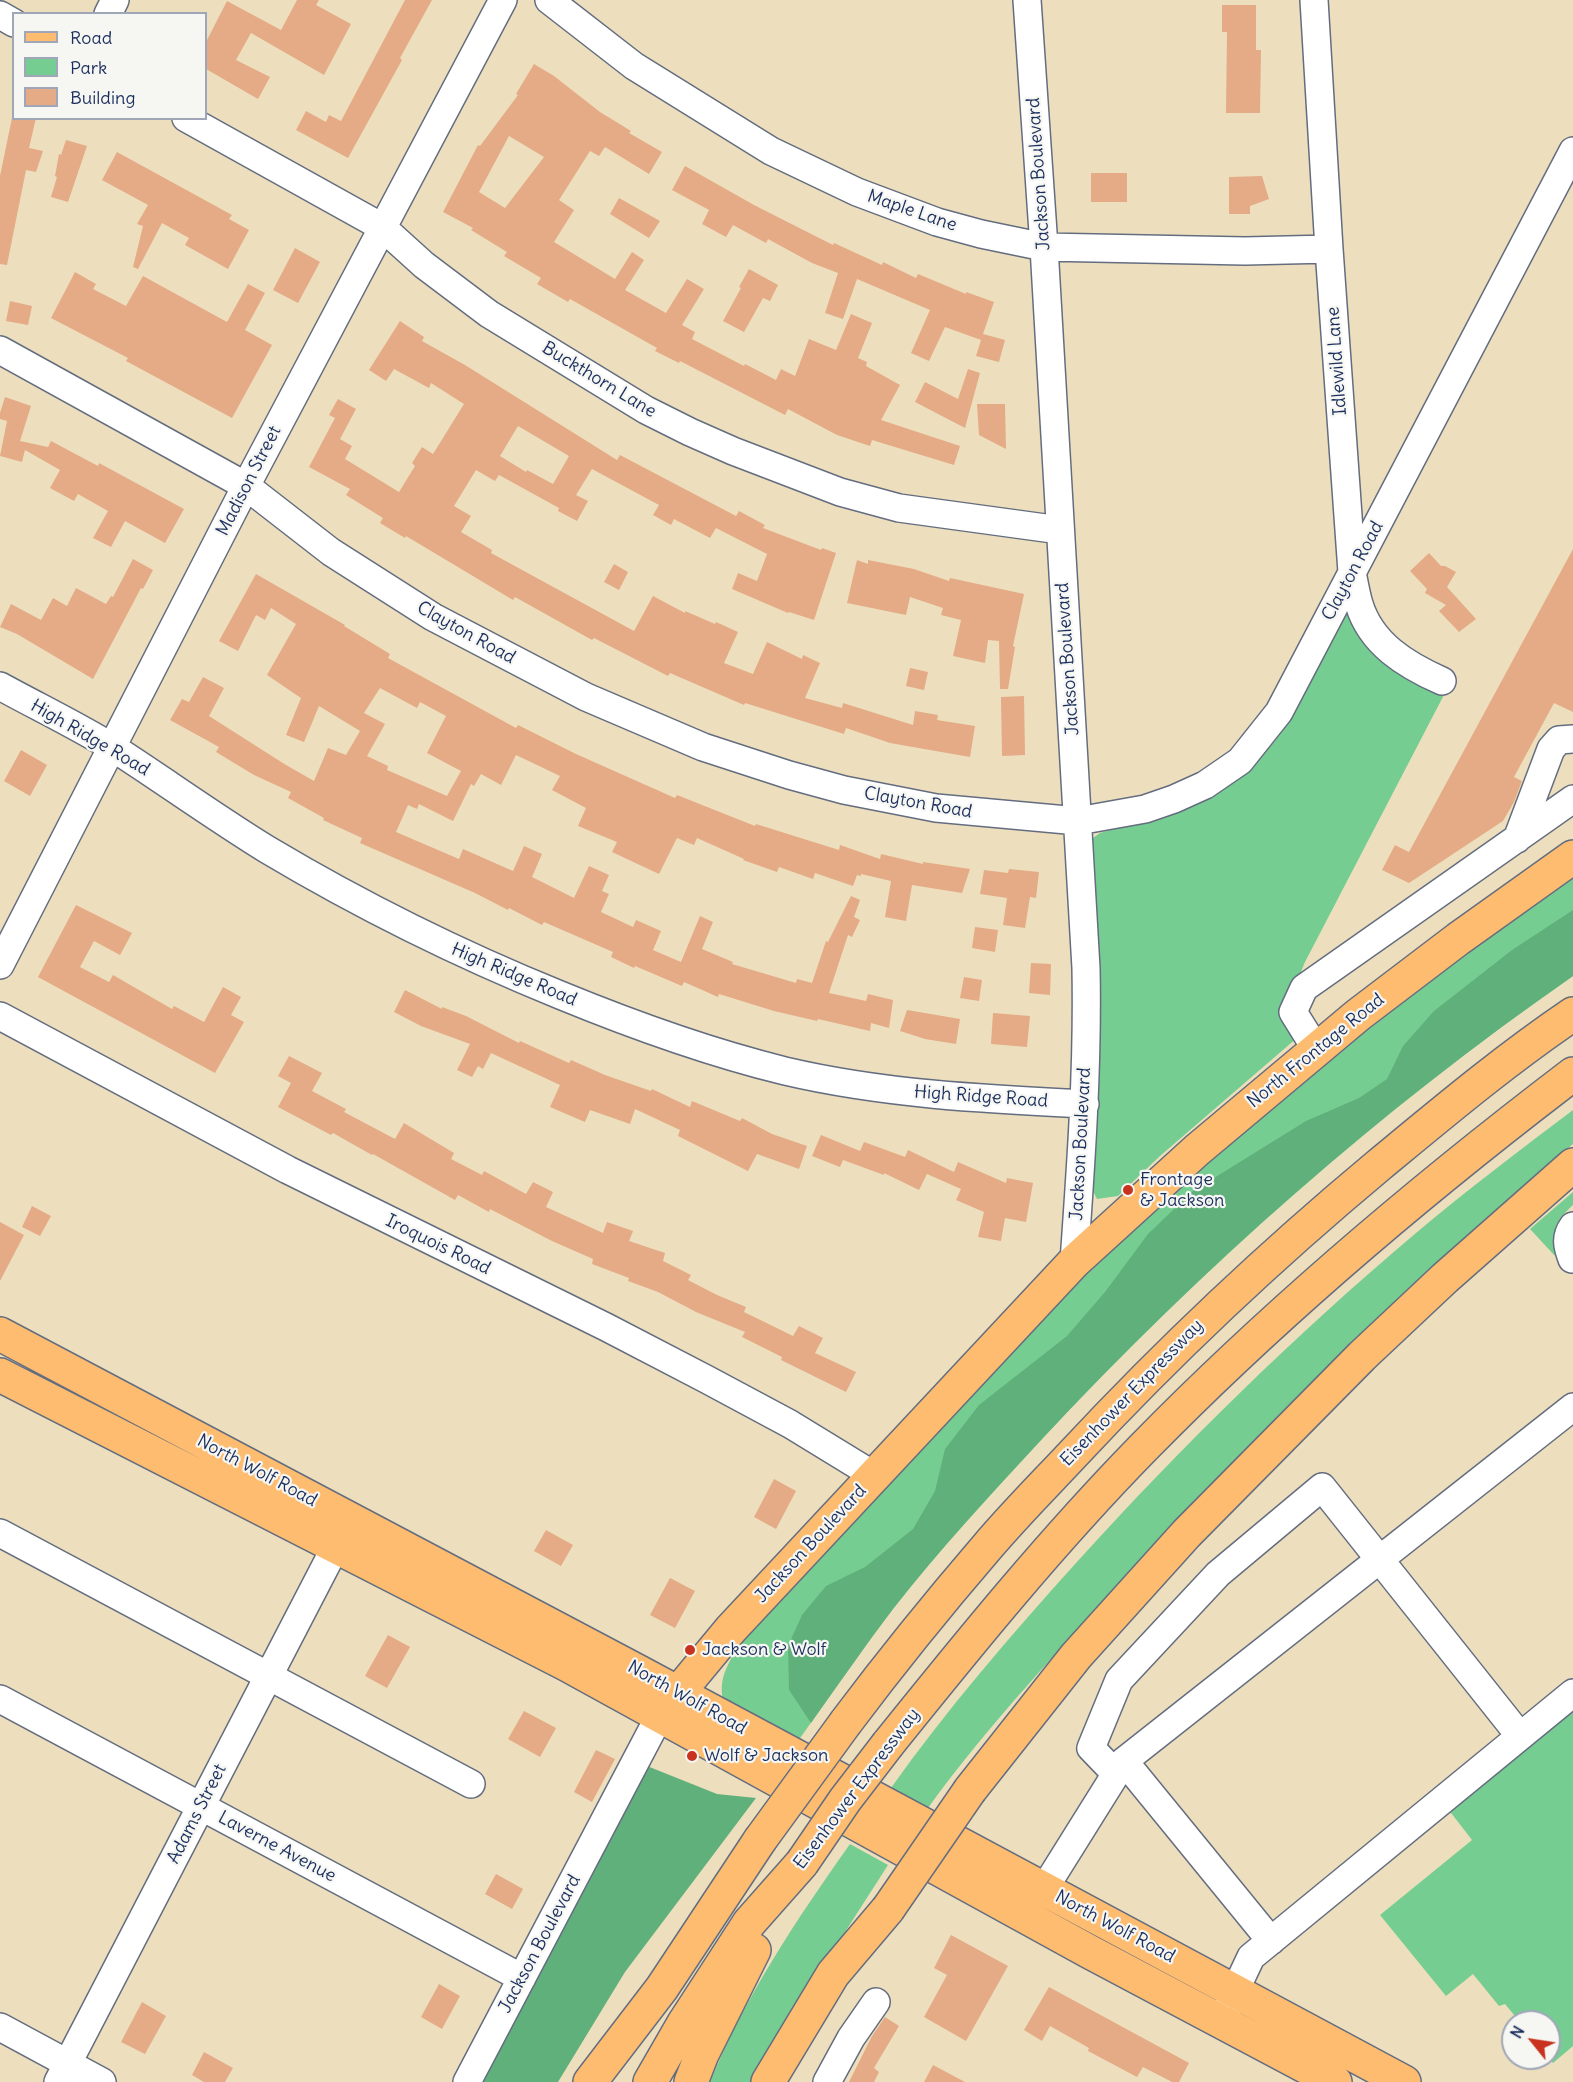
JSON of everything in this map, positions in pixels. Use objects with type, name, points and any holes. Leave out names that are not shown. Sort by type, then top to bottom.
[{"type":"main road","name":"North Frontage Road","points":[[1074,1262],[1197,1150],[1316,1049],[1458,939],[1573,857]]},
{"type":"main road","name":"Eisenhower Expressway","points":[[662,1988],[760,1840],[846,1722],[906,1643],[988,1545],[1138,1385],[1224,1300],[1316,1218],[1400,1148],[1481,1082],[1573,1014]]},
{"type":"main road","name":"Eisenhower Expressway","points":[[795,1872],[845,1800],[979,1632],[1055,1543],[1143,1448],[1215,1377],[1408,1203],[1573,1074]]},
{"type":"main road","points":[[768,2082],[833,1974],[888,1908],[970,1790],[1076,1656],[1122,1603],[1219,1500],[1362,1356],[1472,1254],[1573,1166]]},
{"type":"main road","name":"Jackson Boulevard","points":[[668,1704],[731,1629],[1074,1262]]},
{"type":"main road","name":"North Wolf Road","points":[[0,1334],[343,1533],[668,1704],[1044,1889],[1404,2082]]},
{"type":"main road","name":"North Wolf Road","points":[[0,1375],[343,1533]]},
{"type":"main road","name":"North Wolf Road","points":[[668,1704],[707,1743],[1220,2022],[1335,2082]]},
{"type":"main road","points":[[650,2082],[749,1923],[795,1872]]},
{"type":"main road","points":[[691,2082],[743,1969],[795,1872]]},
{"type":"main road","points":[[790,2082],[888,1908]]},
{"type":"main road","points":[[590,2082],[662,1988]]},
{"type":"main road","points":[[615,2082],[662,1988]]},
{"type":"street","name":"Madison Street","points":[[0,965],[246,486],[503,0]]},
{"type":"street","name":"Maple Lane","points":[[549,0],[634,66],[762,146],[819,175],[937,222],[1044,247],[1245,251],[1329,249]]},
{"type":"street","name":"Jackson Boulevard","points":[[1027,0],[1044,247],[1087,991],[1085,1104],[1074,1262]]},
{"type":"street","name":"Idlewild Lane","points":[[1314,0],[1352,572],[1359,604],[1368,625],[1381,642],[1400,659],[1442,681]]},
{"type":"street","name":"Buckthorn Lane","points":[[190,120],[382,227],[424,265],[489,314],[646,410],[733,451],[840,492],[899,508],[1060,530]]},
{"type":"street","name":"Clayton Road","points":[[0,350],[246,486],[330,552],[432,617],[586,697],[703,747],[789,776],[844,790],[936,808],[1078,821],[1145,809],[1205,785],[1240,761],[1279,712],[1573,151]]},
{"type":"street","name":"High Ridge Road","points":[[0,687],[112,747],[269,850],[393,919],[450,948],[520,979],[646,1029],[785,1071],[875,1087],[952,1097],[1085,1104]]},
{"type":"street","points":[[1516,838],[1551,749],[1559,740],[1573,739]]},
{"type":"street","points":[[1316,1049],[1293,1012],[1304,988],[1573,799]]},
{"type":"street","name":"Iroquois Road","points":[[0,1016],[288,1170],[706,1379],[790,1424],[876,1476]]},
{"type":"street","points":[[1572,1259],[1567,1248],[1567,1239],[1573,1226]]},
{"type":"street","points":[[1044,1889],[1120,1767],[1573,1407]]},
{"type":"street","points":[[1271,1941],[1120,1767],[1091,1748],[1119,1680],[1218,1574],[1322,1487],[1520,1737]]},
{"type":"street","points":[[0,1533],[268,1678],[471,1784]]},
{"type":"street","name":"Adams Street","points":[[63,2073],[343,1533]]},
{"type":"street","points":[[1220,2022],[1251,1957],[1573,1693]]},
{"type":"street","name":"Laverne Avenue","points":[[0,1699],[522,1978]]},
{"type":"street","name":"Jackson Boulevard","points":[[467,2082],[668,1704]]},
{"type":"street","points":[[827,2082],[851,2038],[876,2002]]},
{"type":"street","points":[[0,2027],[63,2073],[102,2082]]},
{"type":"green space","points":[[1348,612],[1361,634],[1446,691],[1305,962],[1298,979],[1298,1037],[1160,1156],[1118,1196],[1097,1199],[1091,1187],[1101,1001],[1091,845],[1093,838],[1100,833],[1177,811],[1316,666]]},
{"type":"green space","points":[[1573,875],[1573,976],[1501,1027],[1363,1136],[1230,1252],[1166,1313],[1043,1438],[929,1565],[880,1626],[793,1748],[724,1703],[723,1680],[739,1645],[1042,1317],[1174,1188],[1394,1004]]},
{"type":"green space","points":[[1573,910],[1573,976],[1501,1027],[1362,1136],[1229,1252],[1165,1313],[1042,1439],[947,1544],[893,1609],[811,1723],[789,1690],[788,1646],[802,1615],[826,1586],[865,1567],[913,1529],[935,1491],[945,1449],[979,1405],[1067,1336],[1105,1292],[1148,1234],[1193,1191],[1306,1121],[1359,1098],[1387,1079],[1403,1046],[1434,1011],[1512,950]]},
{"type":"green space","points":[[1573,1110],[1573,1144],[1400,1297],[1236,1459],[1026,1687],[928,1808],[891,1788],[957,1701],[1028,1617],[1116,1519],[1240,1392],[1416,1233]]},
{"type":"green space","points":[[1573,1192],[1573,1205],[1561,1217],[1556,1228],[1555,1256],[1530,1229]]},
{"type":"green space","points":[[1573,1707],[1573,2046],[1561,2056],[1561,2010],[1510,2010],[1505,2004],[1499,2006],[1473,1974],[1446,1996],[1380,1915],[1472,1840],[1448,1809]]},
{"type":"green space","points":[[647,1766],[717,1794],[756,1798],[625,1972],[558,2082],[480,2082]]},
{"type":"green space","points":[[850,1844],[888,1865],[795,2010],[753,2082],[710,2082],[739,2019],[773,1959]]},
{"type":"building","points":[[297,0],[319,0],[316,5],[351,24],[324,75],[251,33],[236,60],[270,77],[258,99],[207,70],[207,40],[227,1],[281,30]]},
{"type":"building","points":[[405,0],[432,0],[348,158],[296,130],[306,111],[326,122],[329,115],[341,121]]},
{"type":"building","points":[[1222,5],[1256,5],[1256,50],[1261,50],[1260,113],[1226,113],[1227,32],[1222,32]]},
{"type":"building","points":[[534,64],[554,76],[600,112],[631,131],[629,133],[662,152],[649,174],[605,147],[599,156],[590,151],[559,200],[574,210],[554,242],[615,279],[632,252],[644,260],[625,290],[666,313],[687,279],[704,289],[682,325],[695,332],[692,339],[776,380],[781,369],[795,376],[809,339],[836,350],[851,314],[872,323],[858,358],[867,362],[866,366],[900,385],[881,420],[960,446],[954,465],[872,440],[870,446],[837,435],[788,409],[785,415],[680,361],[679,363],[655,351],[657,348],[570,299],[568,302],[537,284],[541,278],[504,256],[507,252],[471,230],[473,228],[443,212],[478,145],[480,146],[518,95],[516,94]],"holes":[[[509,136],[544,157],[505,208],[479,192]]]},
{"type":"building","points":[[12,118],[12,120],[36,120],[29,148],[43,151],[36,172],[26,170],[7,265],[0,264],[0,176]]},
{"type":"building","points":[[66,140],[87,146],[68,202],[51,197],[57,177],[55,176],[59,154],[61,155]]},
{"type":"building","points":[[117,152],[232,215],[229,219],[249,230],[228,269],[185,245],[189,238],[162,223],[138,269],[133,267],[143,226],[137,224],[148,205],[102,180]]},
{"type":"building","points":[[685,166],[754,205],[833,245],[834,243],[882,265],[883,262],[916,278],[918,274],[966,294],[966,292],[994,302],[983,334],[1005,340],[999,362],[976,356],[981,340],[945,327],[929,361],[911,353],[930,310],[857,279],[843,319],[825,313],[838,273],[812,263],[768,239],[766,243],[733,225],[726,237],[702,224],[709,210],[672,190]]},
{"type":"building","points":[[1091,173],[1127,173],[1127,202],[1091,202]]},
{"type":"building","points":[[1262,176],[1269,199],[1250,206],[1250,214],[1229,214],[1229,177]]},
{"type":"building","points":[[619,198],[660,221],[649,238],[610,214]]},
{"type":"building","points":[[295,248],[320,262],[298,303],[273,290]]},
{"type":"building","points":[[749,269],[778,285],[770,301],[763,298],[744,332],[723,321]]},
{"type":"building","points":[[75,272],[96,284],[93,289],[126,306],[143,276],[227,322],[248,284],[265,293],[245,330],[272,345],[232,418],[126,361],[128,358],[51,318]]},
{"type":"building","points":[[10,301],[32,306],[28,325],[6,321]]},
{"type":"building","points":[[400,321],[424,337],[422,341],[465,365],[617,460],[620,455],[736,516],[739,511],[765,525],[763,528],[821,550],[822,548],[836,553],[814,620],[788,613],[732,589],[738,573],[757,581],[767,554],[716,528],[710,538],[674,519],[671,525],[653,515],[659,505],[592,469],[576,495],[588,501],[577,521],[558,511],[559,508],[499,475],[495,481],[476,470],[454,506],[471,516],[461,532],[492,550],[491,553],[634,631],[653,596],[685,613],[685,611],[738,632],[724,663],[753,674],[767,642],[802,659],[803,655],[820,663],[805,698],[842,708],[843,703],[913,725],[915,711],[938,715],[937,720],[975,726],[970,757],[890,743],[846,728],[844,734],[745,703],[744,705],[670,673],[668,676],[594,638],[592,640],[515,597],[513,600],[380,523],[383,518],[346,495],[350,489],[309,467],[335,418],[329,415],[338,399],[356,409],[340,439],[352,446],[345,459],[399,492],[415,466],[412,463],[422,447],[433,454],[464,404],[431,383],[429,388],[394,369],[386,381],[369,370]],"holes":[[[518,426],[569,456],[553,484],[527,470],[526,472],[500,456]]]},
{"type":"building","points":[[968,369],[980,373],[965,428],[915,402],[925,382],[958,399]]},
{"type":"building","points":[[5,397],[31,406],[20,441],[48,447],[51,441],[98,466],[99,463],[184,509],[165,543],[125,521],[111,547],[93,538],[108,511],[78,494],[74,501],[50,488],[60,470],[25,450],[22,462],[0,456],[7,421],[0,419]]},
{"type":"building","points":[[977,404],[1005,404],[1006,449],[979,435]]},
{"type":"building","points":[[1573,549],[1573,712],[1554,703],[1514,777],[1522,781],[1503,821],[1409,883],[1382,870],[1395,845],[1409,852]]},
{"type":"building","points":[[1429,553],[1441,566],[1456,572],[1447,587],[1476,619],[1459,632],[1439,611],[1446,605],[1425,593],[1427,589],[1410,571]]},
{"type":"building","points":[[133,559],[153,570],[143,589],[141,588],[93,679],[17,634],[0,627],[11,604],[41,620],[53,598],[67,606],[76,588],[106,604],[111,596],[113,597]]},
{"type":"building","points":[[857,560],[868,564],[868,560],[914,569],[949,581],[950,578],[1024,594],[1013,646],[1015,647],[1008,689],[1000,689],[999,641],[988,640],[985,663],[953,656],[961,620],[941,615],[943,608],[910,597],[906,615],[847,603]]},
{"type":"building","points":[[614,564],[628,572],[619,590],[604,582]]},
{"type":"building","points":[[256,574],[345,625],[390,654],[388,658],[516,728],[518,725],[576,754],[675,798],[677,795],[755,826],[756,824],[839,850],[840,845],[880,859],[881,854],[923,864],[923,862],[970,869],[962,893],[912,885],[906,921],[885,917],[891,881],[861,874],[861,876],[857,875],[853,886],[815,873],[813,879],[779,867],[777,872],[743,860],[697,838],[694,845],[677,838],[659,874],[612,852],[617,842],[578,826],[586,808],[552,790],[560,776],[516,755],[501,785],[481,774],[474,786],[471,784],[453,821],[419,804],[417,809],[408,805],[396,832],[459,859],[463,849],[513,871],[524,846],[542,854],[532,877],[574,898],[589,866],[609,875],[602,891],[609,894],[601,912],[633,927],[636,920],[661,931],[653,950],[681,962],[700,916],[713,922],[702,949],[733,962],[732,964],[796,983],[797,979],[812,983],[826,941],[828,942],[851,896],[860,900],[854,917],[860,920],[852,937],[848,935],[829,993],[866,1001],[868,994],[893,1000],[889,1028],[871,1023],[870,1031],[774,1011],[719,994],[718,997],[684,982],[682,986],[635,966],[634,968],[611,957],[613,952],[544,922],[542,925],[509,908],[508,910],[475,893],[360,843],[362,838],[323,820],[324,818],[288,798],[291,792],[254,775],[216,752],[219,747],[170,720],[182,699],[189,702],[203,677],[224,688],[209,716],[314,781],[328,748],[346,755],[360,731],[319,706],[304,742],[286,735],[301,698],[267,675],[296,624],[271,608],[265,620],[256,615],[238,651],[219,641]],"holes":[[[380,688],[417,708],[420,702],[446,716],[427,753],[461,771],[447,796],[387,770],[388,766],[367,756],[385,724],[364,713]]]},
{"type":"building","points":[[910,668],[928,672],[924,690],[906,686]]},
{"type":"building","points":[[1024,696],[1025,755],[1002,756],[1001,697]]},
{"type":"building","points":[[21,750],[47,765],[30,796],[4,781]]},
{"type":"building","points":[[1009,869],[1039,872],[1036,898],[1030,897],[1025,928],[1003,925],[1007,898],[980,894],[984,870],[1008,873]]},
{"type":"building","points":[[76,905],[132,933],[120,955],[94,941],[80,967],[109,982],[113,975],[172,1009],[174,1006],[204,1022],[223,987],[241,997],[231,1015],[244,1022],[215,1073],[38,977]]},
{"type":"building","points":[[975,927],[998,930],[995,952],[972,948]]},
{"type":"building","points":[[1031,963],[1051,964],[1050,995],[1029,993]]},
{"type":"building","points":[[964,977],[982,980],[979,1001],[960,998]]},
{"type":"building","points":[[405,990],[442,1009],[442,1007],[466,1016],[519,1043],[520,1041],[569,1063],[571,1060],[605,1075],[651,1091],[652,1089],[690,1107],[692,1101],[740,1121],[742,1118],[772,1134],[807,1146],[799,1169],[757,1154],[748,1171],[678,1136],[680,1130],[635,1109],[630,1124],[590,1110],[585,1122],[550,1107],[560,1085],[491,1053],[483,1069],[478,1066],[472,1077],[457,1070],[470,1044],[421,1026],[394,1012]]},
{"type":"building","points":[[907,1010],[960,1019],[956,1044],[925,1039],[900,1031]]},
{"type":"building","points":[[993,1013],[1030,1016],[1027,1047],[991,1044]]},
{"type":"building","points":[[289,1056],[322,1073],[312,1091],[346,1109],[344,1112],[395,1139],[404,1123],[454,1153],[451,1159],[482,1175],[484,1171],[526,1194],[533,1182],[553,1192],[546,1207],[603,1233],[607,1222],[633,1231],[629,1241],[665,1253],[663,1261],[691,1275],[688,1280],[746,1307],[744,1312],[793,1336],[799,1326],[823,1338],[815,1353],[856,1372],[846,1392],[781,1360],[782,1357],[742,1337],[745,1332],[696,1312],[658,1292],[628,1281],[629,1278],[592,1264],[593,1259],[490,1209],[489,1212],[458,1195],[455,1200],[373,1154],[278,1107],[291,1083],[278,1076]]},
{"type":"building","points":[[821,1135],[860,1151],[864,1142],[905,1157],[908,1150],[954,1172],[958,1162],[1006,1183],[1007,1178],[1033,1183],[1026,1222],[1005,1218],[1001,1241],[978,1237],[984,1212],[956,1200],[961,1189],[927,1174],[919,1190],[884,1173],[884,1175],[843,1160],[840,1167],[812,1156]]},
{"type":"building","points":[[32,1206],[51,1216],[40,1236],[22,1227]]},
{"type":"building","points":[[0,1222],[24,1235],[0,1281]]},
{"type":"building","points":[[774,1479],[796,1491],[776,1529],[754,1517]]},
{"type":"building","points":[[546,1530],[573,1545],[561,1566],[534,1551]]},
{"type":"building","points":[[670,1578],[695,1591],[675,1628],[650,1615]]},
{"type":"building","points":[[388,1635],[410,1647],[387,1688],[365,1676]]},
{"type":"building","points":[[524,1711],[556,1728],[540,1757],[508,1739]]},
{"type":"building","points":[[596,1750],[615,1759],[592,1802],[574,1792]]},
{"type":"building","points":[[496,1874],[523,1889],[512,1909],[485,1894]]},
{"type":"building","points":[[951,1935],[1008,1966],[966,2041],[924,2017],[947,1975],[934,1968]]},
{"type":"building","points":[[439,1984],[460,1996],[442,2029],[421,2017]]},
{"type":"building","points":[[1049,1987],[1189,2063],[1179,2082],[1172,2082],[1143,2067],[1137,2077],[1088,2051],[1089,2048],[1050,2026],[1042,2041],[1024,2030]]},
{"type":"building","points":[[142,2002],[166,2016],[145,2054],[121,2042]]},
{"type":"building","points":[[885,2017],[899,2026],[874,2068],[879,2072],[874,2082],[849,2082],[872,2036]]},
{"type":"building","points":[[204,2052],[233,2068],[225,2082],[204,2082],[192,2075]]},
{"type":"building","points":[[933,2065],[965,2082],[924,2082]]},
{"type":"place","name":"Frontage & Jackson","points":[[1128,1190]]},
{"type":"place","name":"Jackson & Wolf","points":[[690,1650]]},
{"type":"place","name":"Wolf & Jackson","points":[[692,1756]]}]
